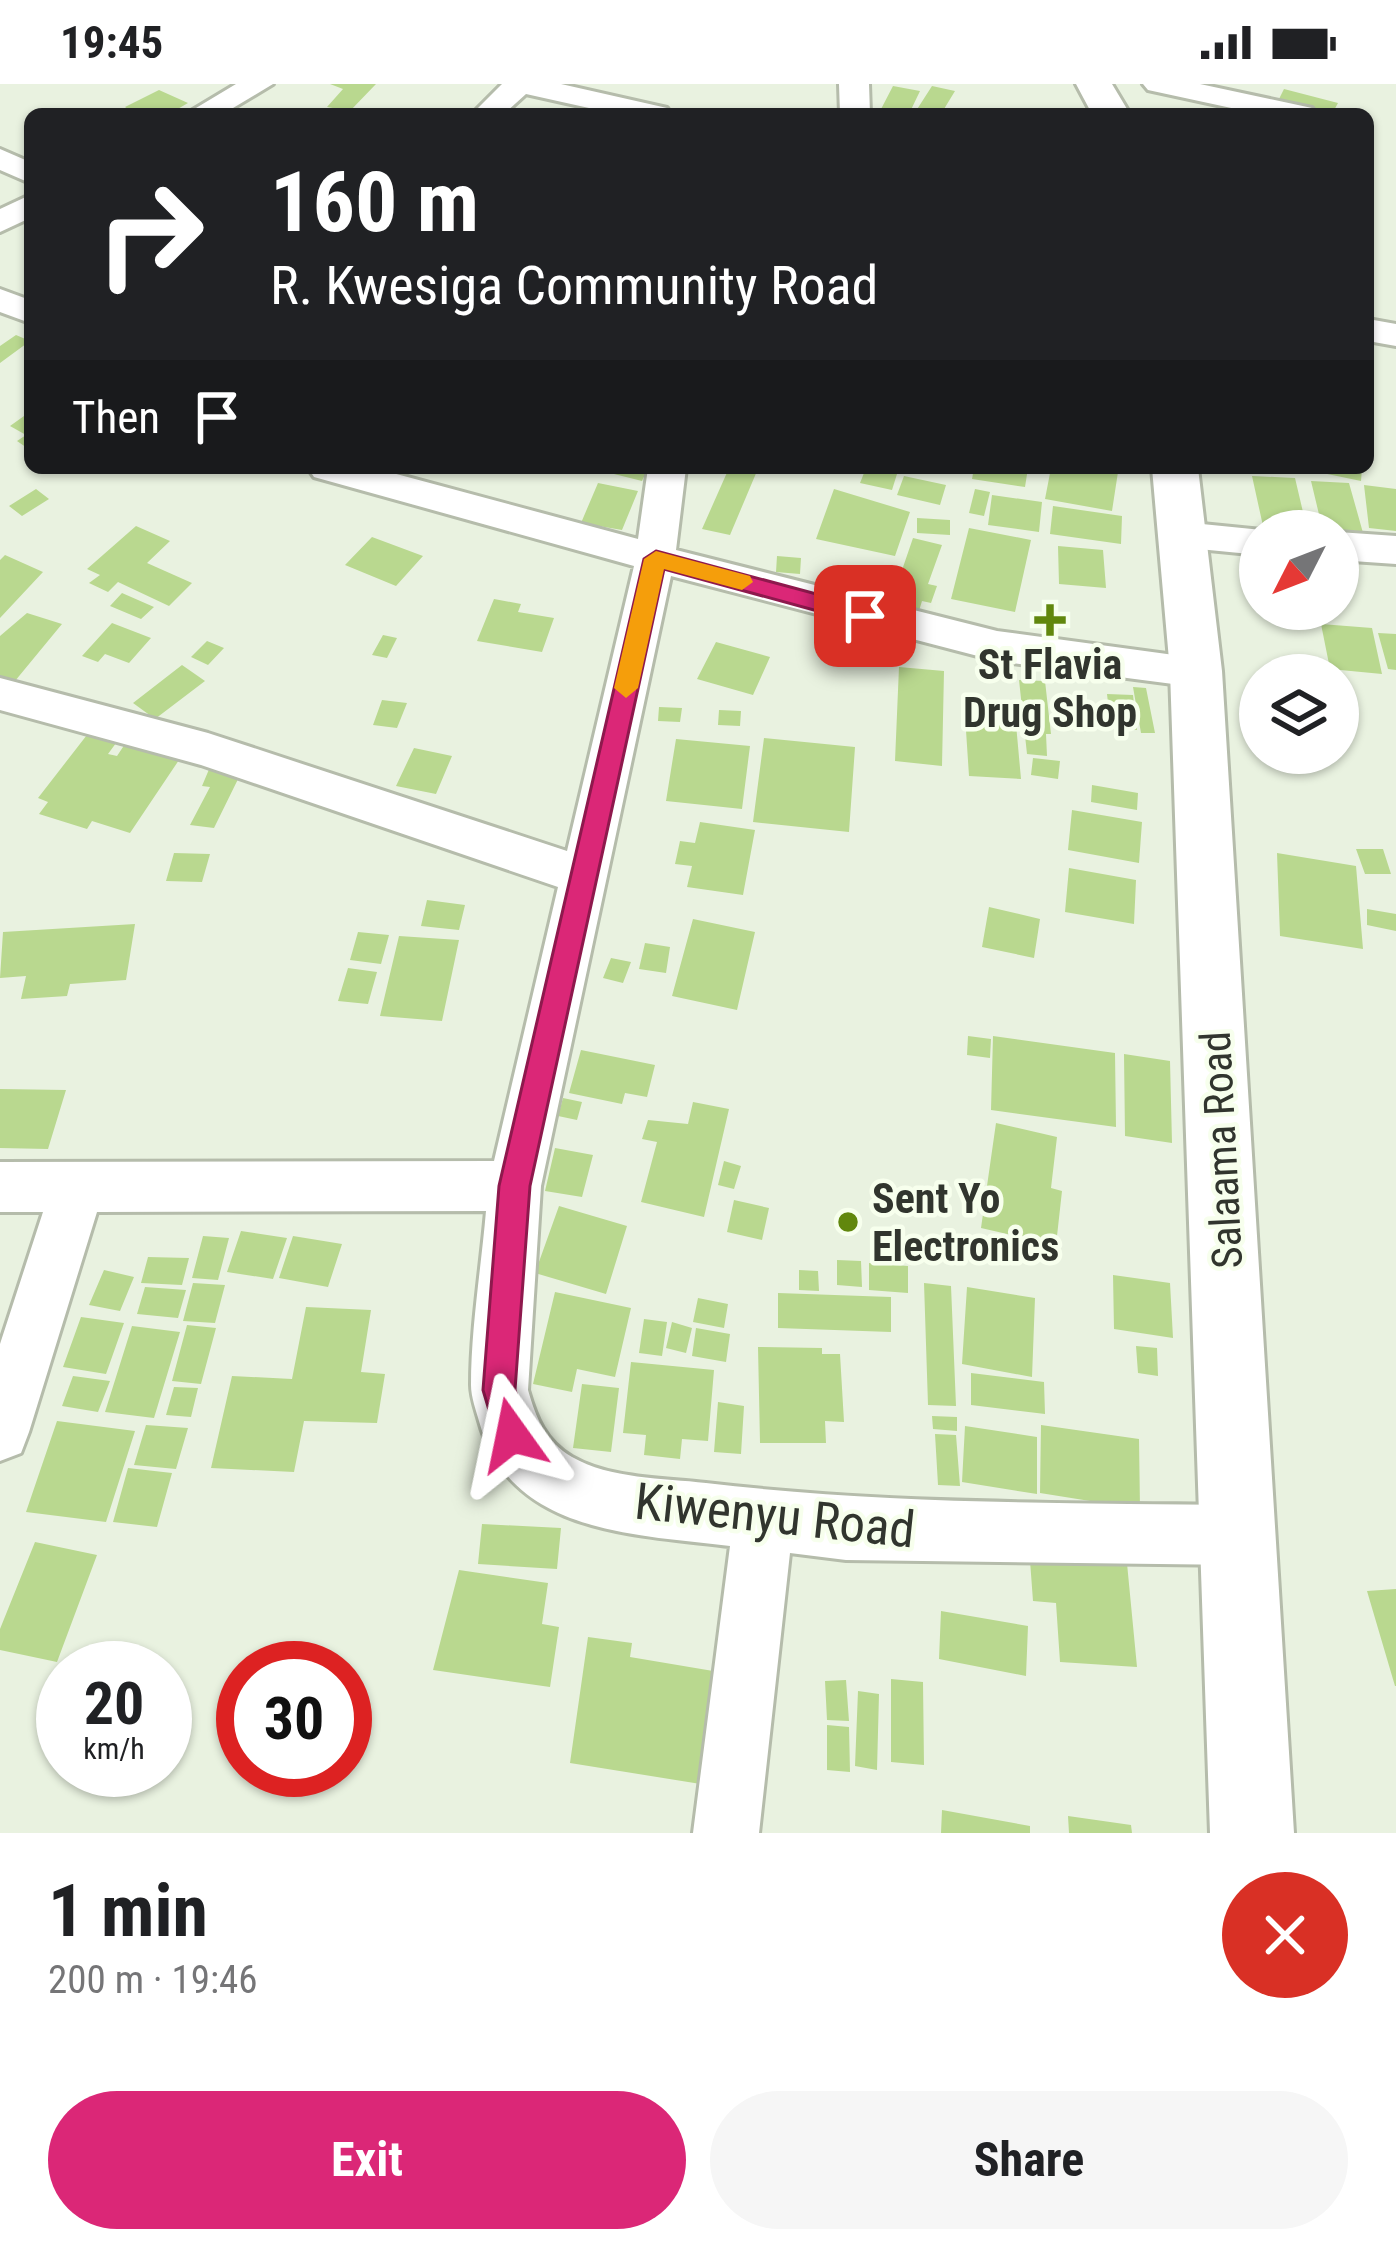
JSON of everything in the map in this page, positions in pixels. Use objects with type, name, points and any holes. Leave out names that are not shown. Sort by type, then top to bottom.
[{"type":"main road","name":"Salaama Road","points":[[1176,474],[1196,671],[1252,1833]]},
{"type":"street","points":[[212,108],[258,84]]},
{"type":"street","points":[[494,108],[520,84],[629,108]]},
{"type":"street","points":[[1159,84],[1273,108]]},
{"type":"street","points":[[349,474],[997,646],[1196,671]]},
{"type":"street","name":"Kiwenyu Road","points":[[666,474],[656,559],[514,1186],[499,1390],[512,1435],[532,1465],[562,1485],[622,1503],[846,1530],[1240,1535]]},
{"type":"street","points":[[1182,536],[1239,540]]},
{"type":"street","points":[[1359,548],[1396,550]]},
{"type":"street","points":[[0,694],[208,750],[391,816],[584,876]]},
{"type":"street","points":[[0,1187],[514,1186]]},
{"type":"street","points":[[0,1432],[77,1187]]},
{"type":"street","points":[[726,1833],[764,1520]]},
{"type":"building","points":[[330,84],[376,84],[353,108],[327,107],[343,89]]},
{"type":"building","points":[[893,86],[920,91],[912,108],[882,108]]},
{"type":"building","points":[[932,86],[955,91],[945,108],[918,108]]},
{"type":"building","points":[[1284,89],[1338,103],[1335,108],[1276,105]]},
{"type":"building","points":[[159,90],[188,103],[179,108],[125,107]]},
{"type":"building","points":[[16,335],[24,338],[24,345],[0,363],[0,346]]},
{"type":"building","points":[[24,416],[24,434],[10,426]]},
{"type":"building","points":[[614,474],[645,474],[642,481]]},
{"type":"building","points":[[726,474],[756,474],[730,535],[702,529]]},
{"type":"building","points":[[864,474],[897,474],[892,490],[860,483]]},
{"type":"building","points":[[973,474],[1027,474],[1025,487],[972,479]]},
{"type":"building","points":[[1050,474],[1118,474],[1112,511],[1045,499]]},
{"type":"building","points":[[1327,474],[1362,474],[1361,481]]},
{"type":"building","points":[[904,476],[946,485],[940,505],[897,495]]},
{"type":"building","points":[[1252,476],[1295,478],[1303,510],[1259,510]]},
{"type":"building","points":[[1311,481],[1349,483],[1357,510],[1318,510]]},
{"type":"building","points":[[598,483],[638,491],[622,530],[581,523]]},
{"type":"building","points":[[1364,485],[1396,489],[1396,531],[1369,528]]},
{"type":"building","points":[[36,489],[49,499],[22,516],[9,506]]},
{"type":"building","points":[[834,489],[910,512],[895,556],[816,539]]},
{"type":"building","points":[[975,489],[990,492],[984,516],[969,513]]},
{"type":"building","points":[[992,495],[1042,502],[1039,532],[988,525]]},
{"type":"building","points":[[1053,506],[1122,516],[1121,544],[1050,534]]},
{"type":"building","points":[[917,518],[950,520],[950,535],[917,533]]},
{"type":"building","points":[[136,526],[170,541],[147,563],[192,583],[169,606],[118,582],[108,592],[89,583],[100,575],[87,569]]},
{"type":"building","points":[[969,528],[1031,540],[1015,612],[951,599]]},
{"type":"building","points":[[372,537],[423,556],[396,586],[345,565]]},
{"type":"building","points":[[913,538],[942,545],[928,584],[937,586],[931,603],[922,601],[918,614],[889,608]]},
{"type":"building","points":[[1058,546],[1103,550],[1106,588],[1059,584]]},
{"type":"building","points":[[5,555],[43,572],[0,618],[0,560]]},
{"type":"building","points":[[777,556],[801,558],[800,574],[776,572]]},
{"type":"building","points":[[122,593],[154,607],[141,619],[110,606]]},
{"type":"building","points":[[494,599],[521,604],[518,612],[554,618],[542,652],[477,641]]},
{"type":"building","points":[[27,613],[62,624],[15,681],[0,677],[0,636]]},
{"type":"building","points":[[112,623],[151,638],[129,663],[105,654],[98,662],[82,656]]},
{"type":"building","points":[[1372,628],[1382,674],[1359,672],[1359,654],[1327,654],[1322,630]]},
{"type":"building","points":[[1378,633],[1396,634],[1396,670],[1388,669]]},
{"type":"building","points":[[383,635],[397,638],[387,658],[372,655]]},
{"type":"building","points":[[207,641],[224,648],[208,665],[191,657]]},
{"type":"building","points":[[716,642],[770,657],[753,695],[697,679]]},
{"type":"building","points":[[182,665],[205,681],[155,719],[133,703]]},
{"type":"building","points":[[899,667],[944,671],[942,766],[895,761]]},
{"type":"building","points":[[1019,680],[1045,681],[1051,734],[1046,734],[1047,756],[1027,754]]},
{"type":"building","points":[[1133,687],[1146,688],[1155,733],[1141,733]]},
{"type":"building","points":[[1107,694],[1133,695],[1137,730],[1111,729]]},
{"type":"building","points":[[382,700],[407,703],[397,728],[373,725]]},
{"type":"building","points":[[964,700],[1014,702],[1021,779],[969,776]]},
{"type":"building","points":[[659,707],[682,708],[680,722],[658,721]]},
{"type":"building","points":[[719,710],[741,711],[740,726],[718,725]]},
{"type":"building","points":[[90,731],[119,739],[108,754],[117,756],[127,741],[181,757],[130,833],[92,821],[87,829],[39,814],[48,802],[38,798]]},
{"type":"building","points":[[764,738],[855,747],[849,832],[753,822]]},
{"type":"building","points":[[676,739],[750,746],[742,809],[666,801]]},
{"type":"building","points":[[414,748],[452,756],[436,794],[396,786]]},
{"type":"building","points":[[1033,758],[1060,761],[1058,779],[1031,775]]},
{"type":"building","points":[[210,767],[242,771],[214,828],[190,825],[210,787],[202,786]]},
{"type":"building","points":[[1092,785],[1138,793],[1137,810],[1091,802]]},
{"type":"building","points":[[1072,810],[1142,822],[1139,863],[1068,850]]},
{"type":"building","points":[[700,822],[755,830],[743,895],[687,887],[692,866],[675,864],[680,841],[695,843]]},
{"type":"building","points":[[1356,849],[1383,849],[1391,874],[1365,874]]},
{"type":"building","points":[[174,853],[210,854],[202,882],[166,881]]},
{"type":"building","points":[[1277,853],[1356,866],[1363,949],[1280,936]]},
{"type":"building","points":[[1069,868],[1136,880],[1134,924],[1065,912]]},
{"type":"building","points":[[427,900],[465,905],[459,930],[421,926]]},
{"type":"building","points":[[989,907],[1040,919],[1034,958],[982,947]]},
{"type":"building","points":[[1367,909],[1396,914],[1396,931],[1367,925]]},
{"type":"building","points":[[693,919],[755,932],[737,1010],[672,996]]},
{"type":"building","points":[[135,924],[126,980],[70,984],[67,996],[21,999],[26,976],[0,978],[3,932]]},
{"type":"building","points":[[358,932],[389,935],[381,964],[350,960]]},
{"type":"building","points":[[399,936],[459,940],[442,1021],[380,1016]]},
{"type":"building","points":[[645,943],[670,947],[666,973],[639,969]]},
{"type":"building","points":[[611,958],[631,962],[623,983],[603,978]]},
{"type":"building","points":[[348,968],[377,972],[368,1004],[338,1001]]},
{"type":"building","points":[[968,1036],[991,1039],[990,1058],[967,1055]]},
{"type":"building","points":[[993,1036],[1115,1053],[1116,1127],[991,1110]]},
{"type":"building","points":[[581,1050],[655,1065],[647,1097],[625,1093],[622,1104],[569,1093]]},
{"type":"building","points":[[1124,1054],[1170,1061],[1172,1143],[1125,1136]]},
{"type":"building","points":[[0,1089],[66,1090],[48,1149],[0,1148]]},
{"type":"building","points":[[563,1098],[582,1102],[577,1120],[558,1116]]},
{"type":"building","points":[[693,1102],[729,1109],[704,1217],[641,1202],[657,1142],[642,1139],[648,1120],[688,1124]]},
{"type":"building","points":[[996,1123],[1057,1137],[1051,1188],[1062,1191],[1056,1245],[981,1228]]},
{"type":"building","points":[[555,1148],[593,1155],[582,1197],[545,1191]]},
{"type":"building","points":[[724,1161],[741,1166],[734,1189],[718,1185]]},
{"type":"building","points":[[734,1200],[769,1208],[762,1240],[727,1232]]},
{"type":"building","points":[[559,1206],[627,1226],[606,1294],[535,1273]]},
{"type":"building","points":[[241,1231],[287,1238],[273,1279],[227,1272]]},
{"type":"building","points":[[203,1236],[229,1238],[218,1280],[192,1278]]},
{"type":"building","points":[[293,1236],[342,1244],[328,1287],[279,1278]]},
{"type":"building","points":[[148,1257],[189,1258],[182,1285],[141,1283]]},
{"type":"building","points":[[837,1260],[861,1261],[862,1287],[837,1285]]},
{"type":"building","points":[[869,1263],[908,1266],[908,1293],[869,1290]]},
{"type":"building","points":[[104,1270],[134,1277],[120,1311],[89,1305]]},
{"type":"building","points":[[799,1270],[818,1271],[819,1291],[799,1290]]},
{"type":"building","points":[[1113,1275],[1170,1283],[1173,1338],[1114,1329]]},
{"type":"building","points":[[193,1283],[225,1285],[215,1323],[183,1321]]},
{"type":"building","points":[[924,1283],[951,1286],[956,1406],[928,1405]]},
{"type":"building","points":[[145,1287],[186,1290],[178,1318],[137,1314]]},
{"type":"building","points":[[967,1287],[1035,1298],[1032,1377],[962,1364]]},
{"type":"building","points":[[555,1292],[631,1308],[615,1377],[577,1369],[572,1392],[533,1384]]},
{"type":"building","points":[[778,1293],[891,1297],[891,1332],[778,1328]]},
{"type":"building","points":[[698,1298],[728,1304],[724,1328],[693,1322]]},
{"type":"building","points":[[306,1307],[371,1310],[361,1372],[385,1374],[377,1423],[304,1421],[294,1472],[211,1468],[232,1376],[292,1379]]},
{"type":"building","points":[[81,1317],[124,1323],[106,1374],[63,1367]]},
{"type":"building","points":[[644,1319],[667,1322],[662,1356],[639,1353]]},
{"type":"building","points":[[672,1322],[692,1328],[686,1353],[666,1348]]},
{"type":"building","points":[[187,1325],[216,1328],[201,1384],[172,1381]]},
{"type":"building","points":[[132,1326],[180,1332],[154,1418],[105,1412]]},
{"type":"building","points":[[696,1328],[730,1334],[726,1362],[692,1356]]},
{"type":"building","points":[[1136,1346],[1157,1348],[1158,1376],[1138,1373]]},
{"type":"building","points":[[758,1347],[822,1348],[822,1354],[840,1354],[844,1422],[825,1421],[826,1443],[760,1443]]},
{"type":"building","points":[[631,1362],[714,1370],[708,1441],[682,1439],[680,1459],[644,1455],[646,1435],[623,1433]]},
{"type":"building","points":[[971,1373],[1044,1382],[1045,1414],[971,1405]]},
{"type":"building","points":[[73,1376],[110,1381],[98,1412],[62,1406]]},
{"type":"building","points":[[582,1384],[619,1388],[611,1452],[573,1448]]},
{"type":"building","points":[[174,1387],[198,1388],[191,1417],[166,1415]]},
{"type":"building","points":[[718,1402],[744,1406],[741,1454],[714,1452]]},
{"type":"building","points":[[932,1416],[957,1417],[957,1431],[933,1429]]},
{"type":"building","points":[[57,1421],[135,1431],[106,1522],[26,1512]]},
{"type":"building","points":[[146,1425],[188,1428],[176,1469],[134,1465]]},
{"type":"building","points":[[1041,1425],[1139,1439],[1140,1509],[1040,1493]]},
{"type":"building","points":[[965,1426],[1037,1437],[1037,1494],[962,1482]]},
{"type":"building","points":[[935,1434],[956,1435],[960,1486],[938,1485]]},
{"type":"building","points":[[128,1468],[172,1473],[157,1527],[113,1522]]},
{"type":"building","points":[[482,1524],[561,1528],[557,1569],[478,1564]]},
{"type":"building","points":[[35,1542],[97,1555],[65,1641],[36,1641],[36,1658],[0,1650],[0,1629]]},
{"type":"building","points":[[1029,1547],[1126,1553],[1137,1667],[1060,1662],[1056,1603],[1033,1601]]},
{"type":"building","points":[[459,1570],[548,1583],[542,1624],[559,1627],[550,1687],[433,1670]]},
{"type":"building","points":[[1396,1589],[1396,1686],[1395,1686],[1367,1591]]},
{"type":"building","points":[[941,1611],[1028,1626],[1026,1676],[939,1659]]},
{"type":"building","points":[[588,1637],[632,1643],[630,1657],[725,1673],[713,1786],[570,1763]]},
{"type":"building","points":[[891,1679],[923,1682],[924,1765],[891,1762]]},
{"type":"building","points":[[846,1680],[849,1721],[827,1720],[825,1681]]},
{"type":"building","points":[[858,1691],[879,1694],[877,1770],[855,1766]]},
{"type":"building","points":[[827,1725],[849,1727],[850,1772],[827,1770]]},
{"type":"building","points":[[942,1810],[1030,1826],[1030,1833],[941,1833]]},
{"type":"building","points":[[1068,1816],[1131,1825],[1132,1833],[1069,1833]]},
{"type":"slow traffic","points":[[626,688],[656,559],[742,582]]},
{"type":"place","name":"St Flavia Drug Shop","points":[[1050,620]]},
{"type":"place","name":"Sent Yo Electronics","points":[[848,1222]]},
{"type":"route","points":[[512,1435],[499,1390],[514,1186],[656,559],[865,616]]}]
